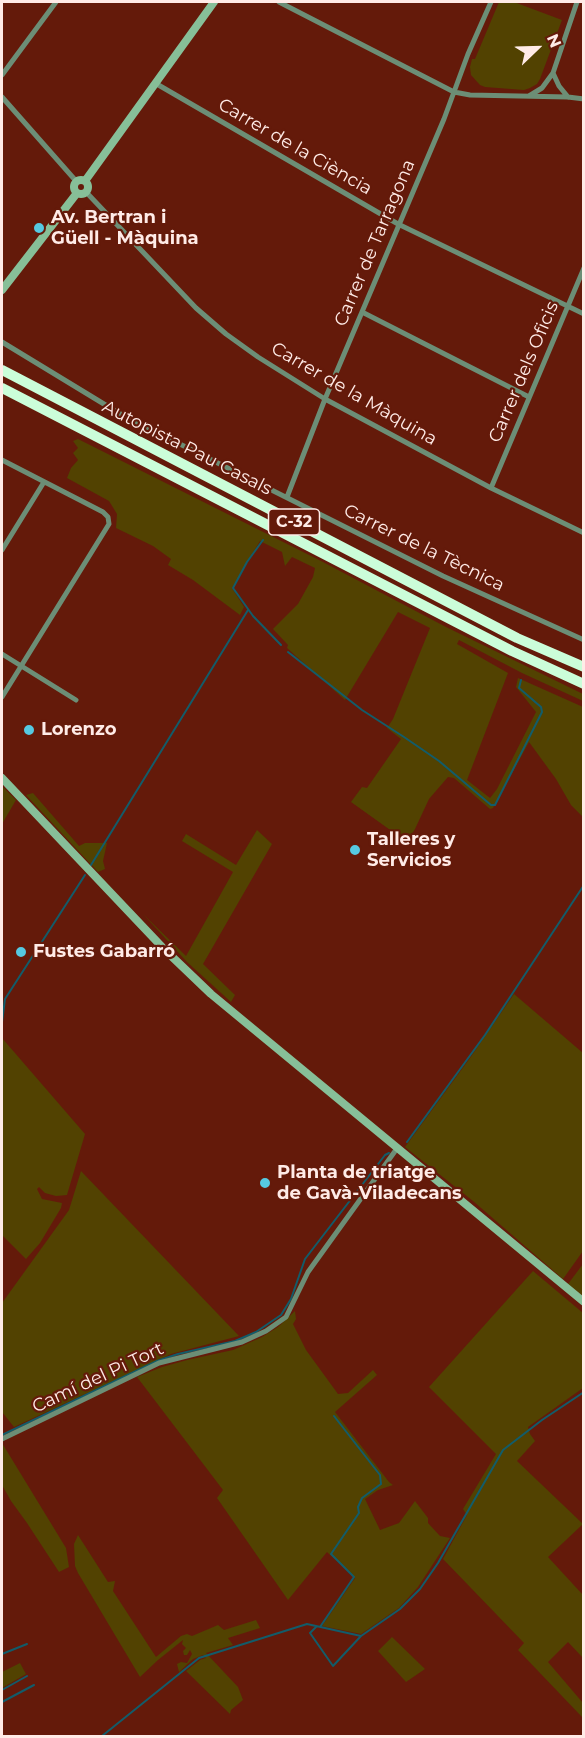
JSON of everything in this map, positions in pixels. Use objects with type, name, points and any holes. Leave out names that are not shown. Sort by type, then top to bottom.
[{"type":"highway","name":"Autopista Pau Casals","points":[[2,370],[517,638],[584,667]]},
{"type":"highway","name":"Autopista Pau Casals","points":[[2,388],[512,651],[584,684]]},
{"type":"main road","points":[[86,181],[214,2]]},
{"type":"main road","points":[[77,193],[74,187],[76,181],[86,181]]},
{"type":"main road","points":[[77,193],[86,192],[88,187],[86,181]]},
{"type":"main road","points":[[2,290],[77,193]]},
{"type":"main road","points":[[2,778],[164,949],[211,994],[584,1302]]},
{"type":"street","points":[[2,75],[56,2]]},
{"type":"street","points":[[279,2],[454,92],[470,95],[584,99]]},
{"type":"street","name":"Carrer de Tarragona","points":[[287,497],[325,399],[491,2]]},
{"type":"street","points":[[528,96],[542,88],[553,73],[577,2]]},
{"type":"street","points":[[553,73],[559,86],[568,97]]},
{"type":"street","name":"Carrer de la Ciència","points":[[154,83],[398,224],[584,314]]},
{"type":"street","points":[[2,97],[76,181]]},
{"type":"street","name":"Carrer de la Màquina","points":[[86,192],[196,308],[258,357],[325,399],[491,488],[584,533]]},
{"type":"street","name":"Carrer dels Oficis","points":[[491,488],[584,268]]},
{"type":"street","points":[[362,312],[529,397]]},
{"type":"street","name":"Carrer de la Tècnica","points":[[2,342],[122,415],[443,576],[584,640]]},
{"type":"street","points":[[2,460],[103,512],[108,517],[109,524],[2,697]]},
{"type":"street","points":[[2,550],[44,482]]},
{"type":"street","points":[[2,654],[76,700]]},
{"type":"street","name":"Camí del Pi Tort","points":[[2,1440],[159,1363],[242,1342],[266,1331],[286,1317],[308,1272],[398,1147]]},
{"type":"shaded area","points":[[499,2],[514,2],[562,20],[540,79],[537,84],[524,90],[485,87],[471,75],[472,59],[475,59]]},
{"type":"shaded area","points":[[78,439],[321,561],[446,627],[583,694],[583,701],[522,673],[459,640],[457,644],[508,673],[467,780],[490,798],[497,789],[536,712],[516,687],[518,678],[583,707],[583,817],[571,805],[556,779],[529,742],[493,808],[490,809],[454,778],[448,777],[429,799],[407,842],[351,802],[362,787],[367,788],[401,739],[387,728],[393,719],[430,628],[398,612],[345,700],[287,648],[288,645],[273,629],[298,604],[313,577],[315,568],[292,557],[285,566],[282,552],[260,541],[232,588],[244,607],[240,615],[193,580],[168,565],[171,559],[153,546],[116,528],[117,514],[109,501],[67,478],[71,468],[78,460],[73,453],[78,448],[73,441]]},
{"type":"shaded area","points":[[2,786],[16,800],[2,824]]},
{"type":"shaded area","points":[[33,793],[79,846],[85,843],[107,843],[103,861],[105,869],[98,872],[26,795]]},
{"type":"shaded area","points":[[257,830],[272,844],[203,964],[235,995],[231,1002],[187,962],[143,914],[186,956],[233,872],[182,841],[186,834],[236,865]]},
{"type":"shaded area","points":[[514,994],[583,1053],[583,1251],[563,1279],[473,1201],[405,1147]]},
{"type":"shaded area","points":[[2,1038],[85,1134],[67,1195],[56,1196],[45,1193],[39,1187],[37,1189],[42,1199],[62,1203],[40,1243],[26,1259],[2,1235]]},
{"type":"shaded area","points":[[81,1171],[239,1336],[171,1354],[14,1427],[2,1412],[2,1303],[69,1210]]},
{"type":"shaded area","points":[[583,1264],[583,1296],[568,1284]]},
{"type":"shaded area","points":[[533,1271],[583,1313],[583,1388],[528,1427],[535,1441],[517,1461],[583,1524],[548,1557],[583,1595],[583,1658],[568,1642],[548,1662],[583,1703],[582,1717],[518,1650],[524,1643],[443,1559],[467,1515],[463,1509],[496,1454],[429,1387]]},
{"type":"shaded area","points":[[295,1311],[296,1319],[293,1324],[306,1350],[338,1394],[348,1393],[373,1370],[377,1375],[335,1412],[393,1485],[378,1490],[365,1499],[380,1530],[399,1523],[415,1501],[428,1518],[428,1523],[440,1536],[450,1538],[418,1587],[399,1608],[361,1634],[322,1626],[355,1578],[327,1552],[288,1600],[217,1498],[223,1490],[137,1377],[162,1367],[233,1350],[278,1327]]},
{"type":"shaded area","points":[[2,1443],[66,1548],[69,1567],[59,1572],[2,1485]]},
{"type":"shaded area","points":[[78,1535],[108,1582],[115,1581],[113,1591],[156,1657],[181,1636],[187,1634],[192,1636],[218,1625],[224,1630],[256,1620],[260,1628],[228,1638],[233,1645],[206,1653],[238,1687],[243,1700],[231,1710],[230,1714],[186,1671],[206,1658],[203,1655],[193,1659],[179,1672],[177,1664],[187,1663],[192,1654],[190,1650],[187,1655],[184,1655],[183,1651],[186,1648],[182,1644],[183,1640],[140,1677],[78,1573],[75,1566],[74,1544]]},
{"type":"shaded area","points":[[392,1637],[425,1669],[406,1682],[378,1651]]},
{"type":"shaded area","points":[[20,1663],[26,1674],[2,1688],[2,1672]]},
{"type":"waterway","points":[[263,540],[247,562],[233,588],[253,616],[281,645]]},
{"type":"waterway","points":[[91,865],[248,610]]},
{"type":"waterway","points":[[288,652],[362,710],[439,761],[491,805],[495,805],[542,712],[541,707],[519,688],[521,680]]},
{"type":"waterway","points":[[2,1022],[5,999],[85,875]]},
{"type":"waterway","points":[[407,1142],[485,1035],[584,885]]},
{"type":"waterway","points":[[2,1435],[157,1361],[235,1341],[256,1332],[281,1315],[291,1299],[305,1259],[385,1155],[389,1153]]},
{"type":"waterway","points":[[102,1736],[199,1658],[307,1624],[361,1636],[400,1609],[420,1589],[438,1563],[503,1450],[584,1392]]},
{"type":"waterway","points":[[320,1627],[354,1577],[331,1554],[359,1513],[358,1507],[362,1498],[381,1484],[380,1475],[334,1416]]},
{"type":"waterway","points":[[316,1627],[310,1633],[333,1666],[361,1636]]},
{"type":"waterway","points":[[2,1654],[27,1644]]},
{"type":"waterway","points":[[2,1690],[27,1676]]},
{"type":"waterway","points":[[2,1702],[34,1685]]},
{"type":"place","name":"Av. Bertran i Güell - Màquina","points":[[39,228]]},
{"type":"place","name":"Lorenzo","points":[[29,730]]},
{"type":"place","name":"Talleres y Servicios","points":[[355,850]]},
{"type":"place","name":"Fustes Gabarró","points":[[21,952]]},
{"type":"place","name":"Planta de triatge de Gavà-Viladecans","points":[[265,1183]]}]
